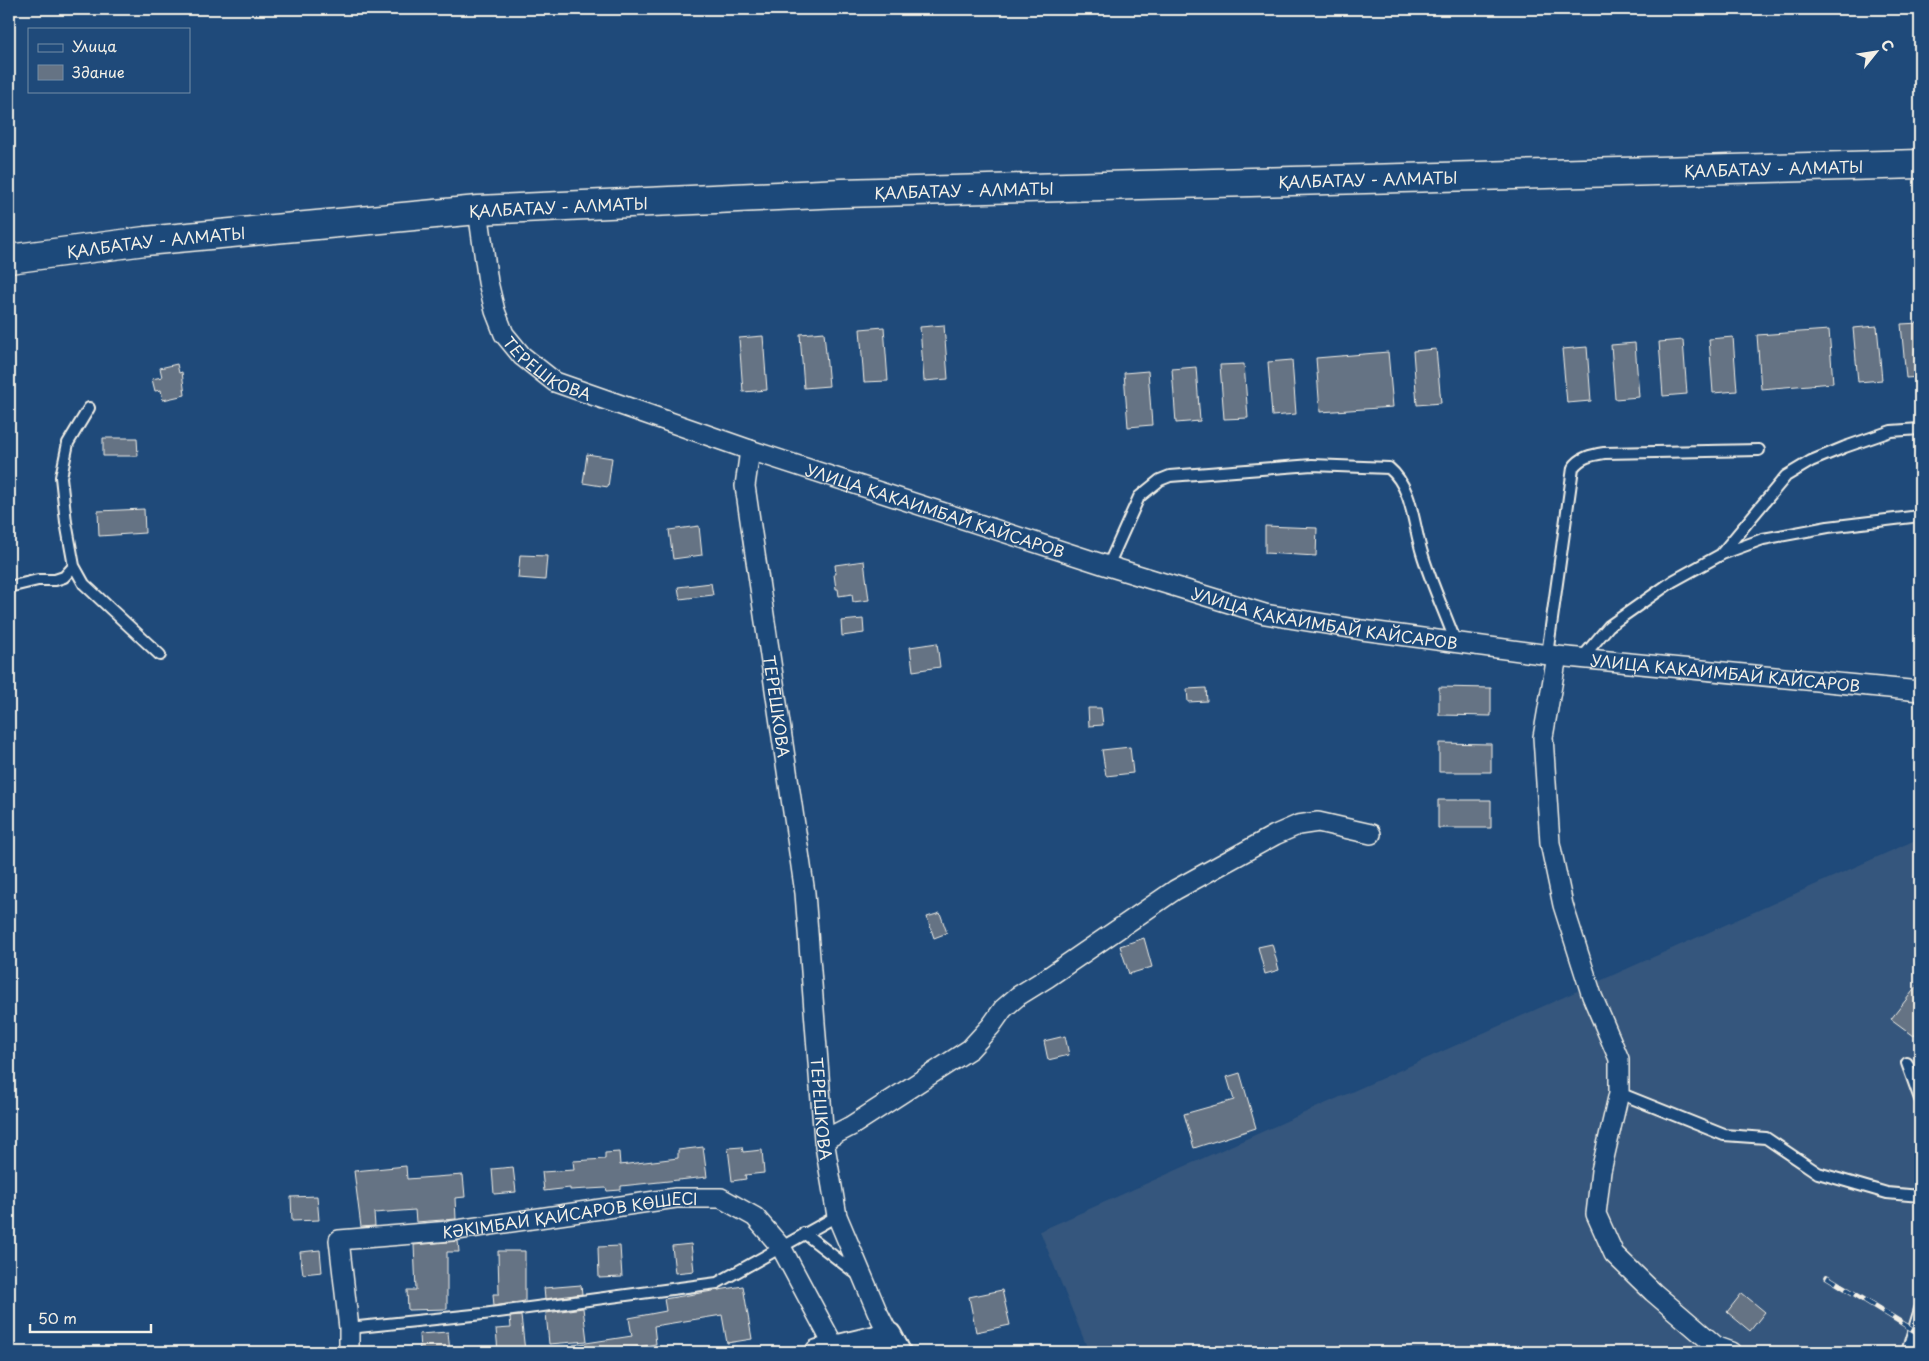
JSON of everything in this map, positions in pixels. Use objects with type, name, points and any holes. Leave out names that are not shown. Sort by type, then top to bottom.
[{"type":"highway","name":"ҚАЛБАТАУ - АЛМАТЫ","points":[[9,259],[145,241],[478,210],[842,193],[1920,164]]},
{"type":"street","name":"ТЕРЕШКОВА","points":[[478,210],[488,282],[495,311],[504,334],[522,356],[555,382],[750,450],[745,486],[805,893],[824,1140],[837,1216],[894,1343]]},
{"type":"street","name":"УЛИЦА КАКАИМБАЙ КАЙСАРОВ","points":[[750,450],[1108,566],[1264,614],[1552,656],[1920,690]]},
{"type":"street","points":[[1552,656],[1543,737],[1550,843],[1563,905],[1592,996],[1619,1059],[1620,1093],[1601,1170],[1596,1214],[1614,1254],[1653,1292],[1717,1347],[1731,1352]]},
{"type":"street","points":[[824,1140],[851,1126],[970,1049],[991,1026],[1003,1009],[1018,996],[1175,890],[1258,844],[1298,825],[1318,822],[1371,834]]},
{"type":"street","name":"КӘКІМБАЙ ҚАЙСАРОВ КӨШЕСІ","points":[[350,1352],[339,1240],[450,1231],[676,1198],[721,1198],[755,1218],[781,1247],[826,1350],[894,1343]]},
{"type":"lane","points":[[88,408],[68,443],[61,477],[66,522],[74,566],[84,584],[160,655]]},
{"type":"lane","points":[[1722,554],[1786,476],[1811,461],[1891,431],[1920,429]]},
{"type":"lane","points":[[1552,656],[1573,468],[1576,463],[1587,456],[1604,453],[1759,450]]},
{"type":"lane","points":[[1108,566],[1139,497],[1160,480],[1170,476],[1312,465],[1390,468],[1397,475],[1405,489],[1415,521],[1421,552],[1456,643]]},
{"type":"lane","points":[[1581,659],[1609,626],[1673,581],[1722,554],[1763,539],[1828,527],[1920,516]]},
{"type":"lane","points":[[9,588],[38,580],[54,580],[64,577],[74,566]]},
{"type":"lane","points":[[1907,1063],[1920,1099]]},
{"type":"lane","points":[[1620,1093],[1724,1135],[1766,1138],[1818,1173],[1886,1193],[1920,1196]]},
{"type":"lane","points":[[349,1328],[483,1314],[717,1283],[837,1216]]},
{"type":"lane","points":[[804,1233],[865,1280]]},
{"type":"lane","points":[[1907,1352],[1920,1309]]},
{"type":"shaded area","points":[[1920,838],[1920,1352],[1089,1352],[1040,1231]]},
{"type":"building","points":[[1920,323],[1920,377],[1906,378],[1901,324]]},
{"type":"building","points":[[944,325],[948,379],[924,381],[920,327]]},
{"type":"building","points":[[1877,326],[1882,380],[1858,382],[1853,328]]},
{"type":"building","points":[[884,327],[888,381],[864,382],[860,329]]},
{"type":"building","points":[[1829,330],[1833,383],[1761,389],[1757,335]]},
{"type":"building","points":[[824,332],[829,386],[804,388],[800,334]]},
{"type":"building","points":[[763,336],[767,390],[743,392],[739,338]]},
{"type":"building","points":[[1733,337],[1737,391],[1713,393],[1709,339]]},
{"type":"building","points":[[1683,340],[1687,394],[1663,396],[1659,342]]},
{"type":"building","points":[[1635,343],[1639,397],[1615,399],[1611,345]]},
{"type":"building","points":[[1587,347],[1591,401],[1567,403],[1562,349]]},
{"type":"building","points":[[1436,349],[1441,403],[1417,405],[1413,351]]},
{"type":"building","points":[[1388,352],[1393,407],[1320,412],[1316,358]]},
{"type":"building","points":[[1292,360],[1296,414],[1272,416],[1268,362]]},
{"type":"building","points":[[177,364],[179,373],[182,372],[185,395],[163,400],[161,390],[155,391],[152,379],[162,377],[160,368]]},
{"type":"building","points":[[1244,364],[1248,418],[1224,419],[1220,365]]},
{"type":"building","points":[[1196,367],[1200,421],[1176,423],[1172,369]]},
{"type":"building","points":[[1148,371],[1152,425],[1128,427],[1124,373]]},
{"type":"building","points":[[103,438],[137,438],[138,456],[103,456]]},
{"type":"building","points":[[587,454],[612,458],[608,487],[583,483]]},
{"type":"building","points":[[144,509],[145,533],[99,536],[98,511]]},
{"type":"building","points":[[699,526],[702,555],[673,559],[669,530]]},
{"type":"building","points":[[1265,526],[1317,528],[1316,556],[1265,553]]},
{"type":"building","points":[[520,555],[547,556],[545,580],[518,578]]},
{"type":"building","points":[[864,561],[869,600],[853,602],[852,594],[839,596],[834,574],[836,574],[835,565]]},
{"type":"building","points":[[711,583],[713,595],[680,599],[678,587]]},
{"type":"building","points":[[863,619],[864,633],[842,636],[841,621]]},
{"type":"building","points":[[937,643],[940,667],[913,671],[910,647]]},
{"type":"building","points":[[1439,687],[1491,688],[1491,716],[1439,715]]},
{"type":"building","points":[[1206,688],[1207,701],[1188,702],[1187,689]]},
{"type":"building","points":[[1088,708],[1101,708],[1103,725],[1089,726]]},
{"type":"building","points":[[1439,743],[1491,744],[1491,772],[1439,772]]},
{"type":"building","points":[[1130,747],[1133,773],[1106,776],[1102,750]]},
{"type":"building","points":[[1438,800],[1491,800],[1491,828],[1438,828]]},
{"type":"building","points":[[940,913],[947,933],[934,938],[927,917]]},
{"type":"building","points":[[1144,938],[1152,967],[1129,974],[1120,946]]},
{"type":"building","points":[[1272,944],[1279,970],[1265,974],[1258,947]]},
{"type":"building","points":[[1920,982],[1920,1028],[1914,1036],[1891,1019]]},
{"type":"building","points":[[1065,1036],[1069,1055],[1048,1060],[1044,1041]]},
{"type":"building","points":[[1240,1073],[1256,1128],[1194,1148],[1184,1114],[1234,1100],[1227,1077]]},
{"type":"building","points":[[703,1147],[707,1177],[621,1186],[621,1190],[607,1191],[606,1188],[570,1190],[570,1188],[544,1191],[542,1172],[574,1170],[573,1161],[605,1159],[605,1153],[619,1152],[620,1165],[678,1158],[678,1150]]},
{"type":"building","points":[[742,1147],[743,1152],[762,1150],[764,1173],[745,1175],[746,1179],[732,1181],[728,1148]]},
{"type":"building","points":[[406,1166],[407,1179],[463,1175],[465,1197],[455,1198],[456,1219],[416,1222],[415,1210],[374,1213],[375,1226],[361,1227],[354,1171]]},
{"type":"building","points":[[513,1167],[516,1192],[494,1194],[492,1169]]},
{"type":"building","points":[[317,1196],[319,1220],[292,1221],[291,1197]]},
{"type":"building","points":[[458,1241],[459,1252],[447,1252],[447,1309],[408,1310],[407,1290],[416,1290],[414,1245]]},
{"type":"building","points":[[691,1244],[694,1271],[675,1273],[672,1246]]},
{"type":"building","points":[[620,1246],[622,1277],[599,1278],[598,1247]]},
{"type":"building","points":[[320,1250],[322,1272],[303,1274],[300,1252]]},
{"type":"building","points":[[498,1251],[525,1251],[525,1301],[494,1306],[493,1294],[499,1294]]},
{"type":"building","points":[[581,1285],[582,1294],[545,1299],[544,1288]]},
{"type":"building","points":[[743,1286],[752,1339],[727,1343],[722,1315],[654,1326],[656,1344],[606,1352],[574,1352],[573,1345],[632,1336],[629,1318],[666,1311],[664,1299]]},
{"type":"building","points":[[1002,1290],[1010,1325],[976,1332],[969,1297]]},
{"type":"building","points":[[1742,1293],[1765,1312],[1750,1331],[1727,1312]]},
{"type":"building","points":[[583,1308],[587,1341],[549,1344],[546,1313]]},
{"type":"building","points":[[521,1316],[525,1351],[498,1352],[496,1329],[511,1328],[510,1317]]},
{"type":"building","points":[[448,1332],[450,1352],[420,1352],[419,1334]]},
{"type":"railway","points":[[1827,1277],[1920,1334]]}]
